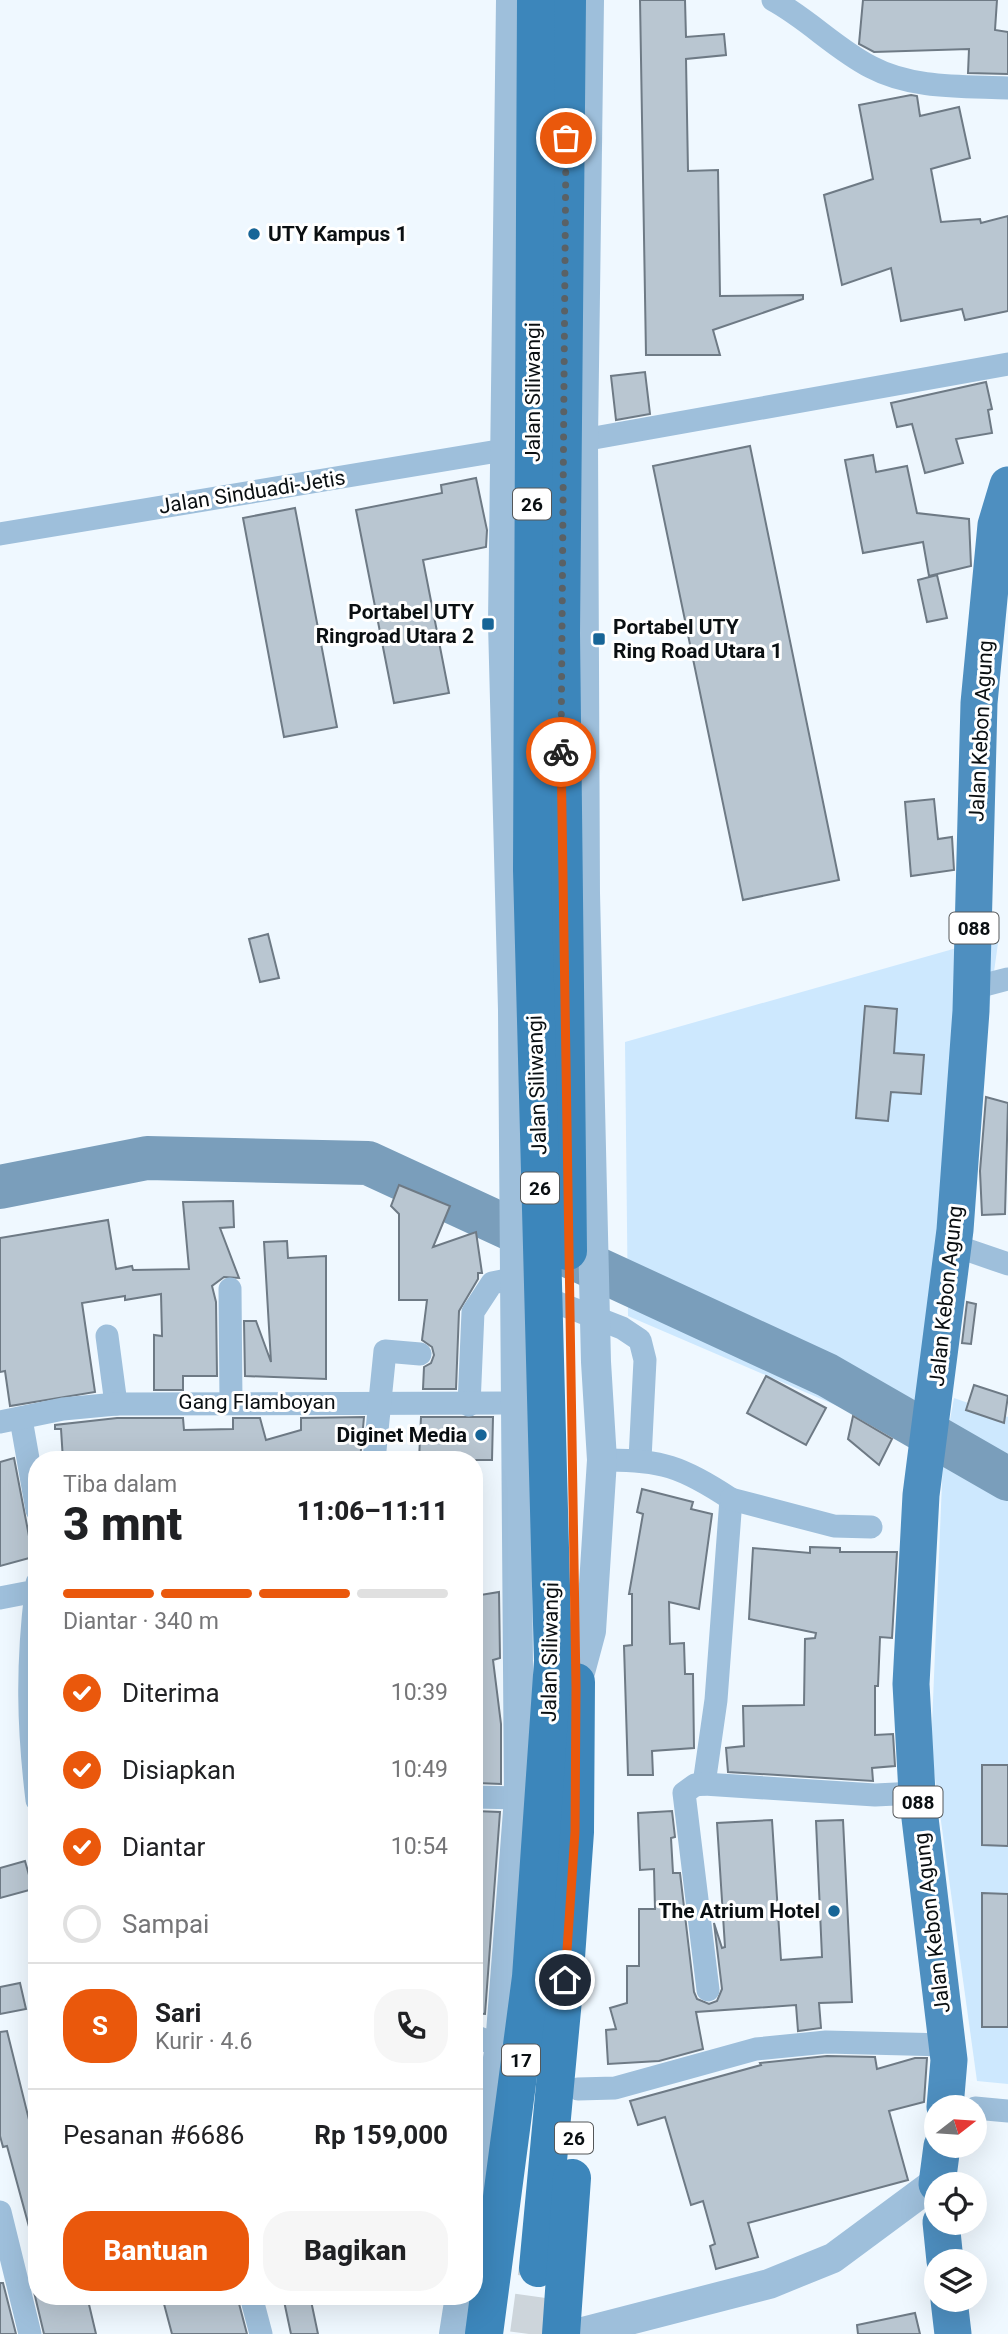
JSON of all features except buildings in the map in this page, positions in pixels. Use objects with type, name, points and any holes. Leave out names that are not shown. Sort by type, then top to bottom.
[{"type":"highway","name":"Jalan Siliwangi","points":[[536,0],[532,827],[534,941],[550,1010]]},
{"type":"highway","name":"Jalan Siliwangi","points":[[484,2334],[531,1977],[532,1802],[553,1661],[556,1366],[550,1010],[573,893],[567,0]]},
{"type":"highway","name":"26","points":[[532,827],[509,879],[525,910],[534,941]]},
{"type":"highway","name":"Jalan Siliwangi","points":[[538,2268],[568,1942],[575,1832],[576,1687],[556,1366]]},
{"type":"highway","name":"26","points":[[561,2334],[581,2036],[568,1942]]},
{"type":"main road","name":"Jalan Kebon Agung","points":[[956,2095],[947,2045],[917,1793],[911,1684],[921,1495],[953,1245],[972,988],[979,703],[996,525],[1008,485]]},
{"type":"main road","points":[[950,2312],[953,2334]]},
{"type":"street","points":[[509,879],[503,623],[511,0]]},
{"type":"street","points":[[573,893],[589,0]]},
{"type":"street","points":[[773,0],[799,15],[870,67],[894,76],[937,85],[1008,88]]},
{"type":"street","points":[[583,440],[1008,364]]},
{"type":"street","name":"Jalan Sinduadi-Jetis","points":[[0,534],[504,450]]},
{"type":"street","name":"26","points":[[509,879],[550,1010]]},
{"type":"street","points":[[972,988],[1008,979]]},
{"type":"street","points":[[550,1010],[556,1366],[602,1460],[591,1631],[576,1687]]},
{"type":"street","points":[[953,1245],[1008,1264]]},
{"type":"street","points":[[469,1405],[473,1312],[492,1283],[502,1281],[622,1328],[640,1340],[645,1360],[640,1459]]},
{"type":"street","points":[[230,1289],[230,1402]]},
{"type":"street","points":[[107,1336],[116,1404]]},
{"type":"street","points":[[375,1451],[385,1351],[420,1354]]},
{"type":"street","points":[[483,2092],[487,2041],[532,1802],[515,1403],[556,1366]]},
{"type":"street","name":"Gang Flamboyan","points":[[10,1420],[63,1409],[116,1404],[515,1403]]},
{"type":"street","points":[[10,1420],[28,1480]]},
{"type":"street","points":[[602,1460],[640,1459],[660,1462],[699,1478],[731,1499],[834,1526],[871,1527]]},
{"type":"street","points":[[704,1784],[716,1700],[731,1499]]},
{"type":"street","points":[[0,1598],[28,1589]]},
{"type":"street","points":[[708,1990],[684,1793],[695,1785],[704,1784],[875,1795],[917,1793]]},
{"type":"street","points":[[483,1798],[532,1802]]},
{"type":"street","points":[[578,2089],[615,2088],[755,2049],[826,2042],[947,2045]]},
{"type":"street","points":[[987,2109],[1008,2111]]},
{"type":"street","points":[[575,2334],[769,2284],[833,2258],[924,2192]]},
{"type":"street","points":[[0,2211],[30,2334]]},
{"type":"street","points":[[253,2305],[261,2334]]},
{"type":"street","points":[[454,2334],[459,2305]]},
{"type":"shaded area","points":[[999,936],[928,1445],[628,1316],[625,1042]]},
{"type":"shaded area","points":[[954,1398],[1008,1417],[1008,2084],[977,2081],[931,1749],[943,1458]]},
{"type":"waterway","points":[[0,1187],[147,1158],[368,1163],[827,1375],[1008,1479]]},
{"type":"tunnel","points":[[529,2334],[538,2268]]},
{"type":"way so far","points":[[561,752],[566,138]]},
{"type":"place","name":"UTY Kampus 1","points":[[254,234]]},
{"type":"place","name":"Portabel UTY Ringroad Utara 2","points":[[488,624]]},
{"type":"place","name":"Portabel UTY Ring Road Utara 1","points":[[599,639]]},
{"type":"place","name":"Diginet Media","points":[[481,1435]]},
{"type":"place","name":"The Atrium Hotel","points":[[834,1911]]},
{"type":"route","points":[[561,752],[561,894],[576,1687],[575,1832],[565,1980]]}]
